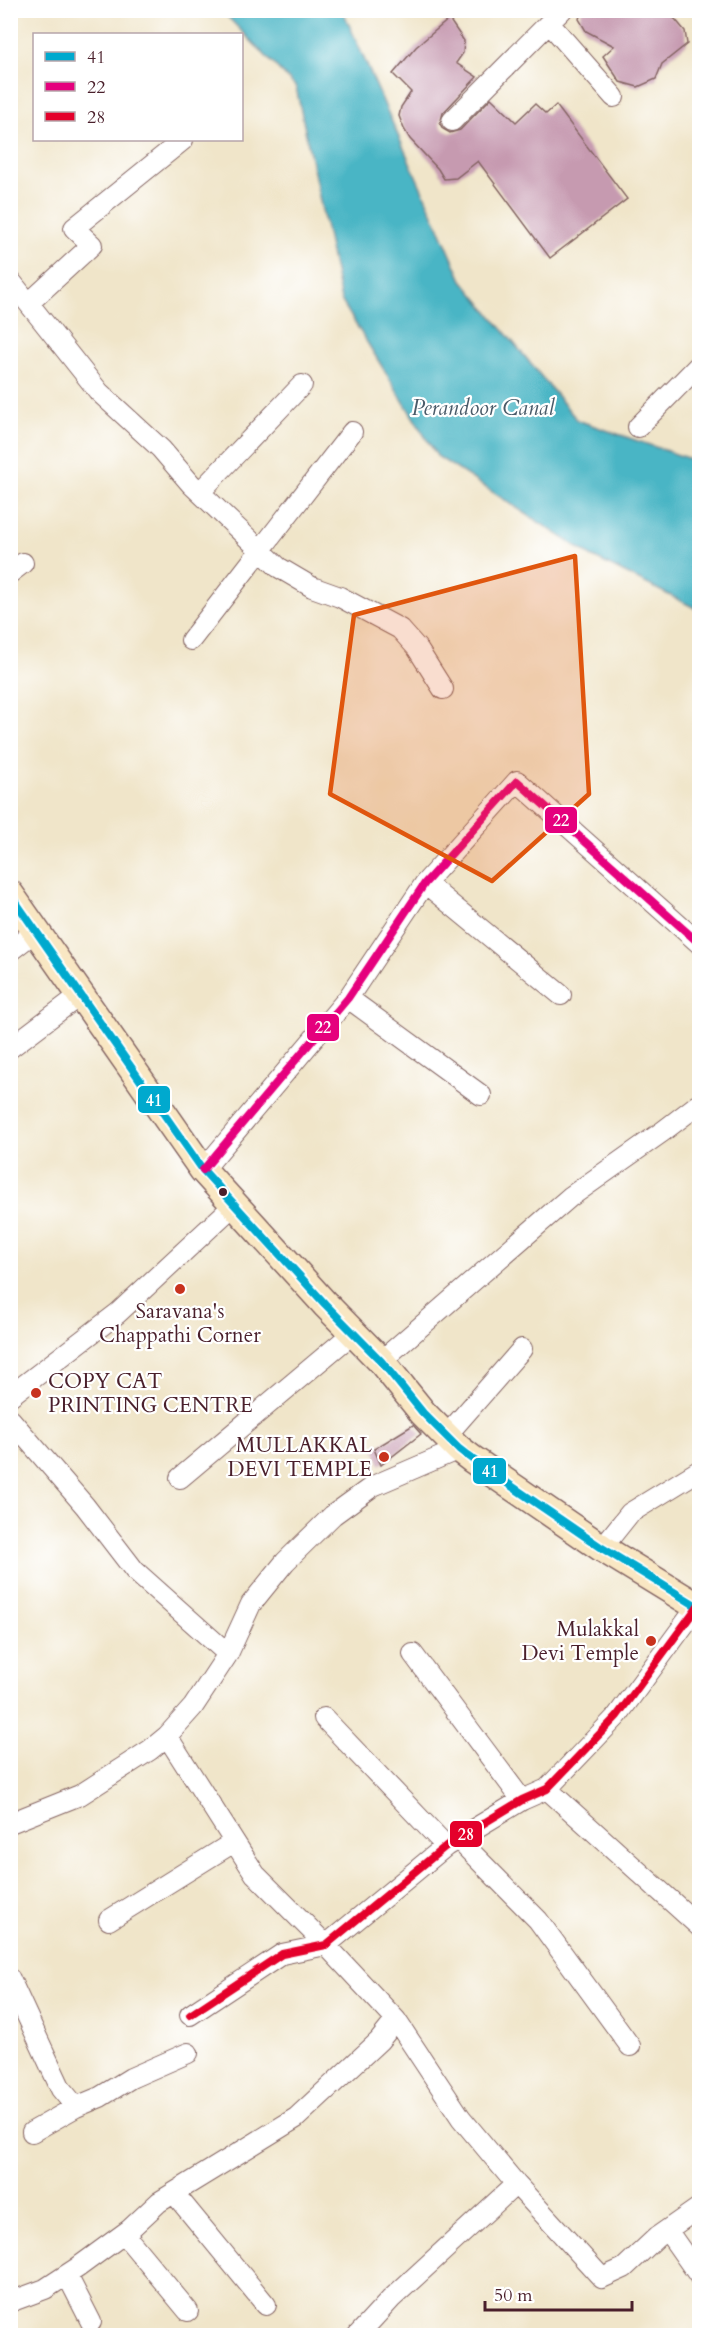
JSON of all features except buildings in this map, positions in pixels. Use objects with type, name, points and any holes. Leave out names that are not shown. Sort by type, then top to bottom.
[{"type":"main road","points":[[10,894],[203,1170],[381,1361],[423,1413],[452,1443],[602,1548],[698,1606]]},
{"type":"street","points":[[452,121],[556,17],[614,97]]},
{"type":"street","points":[[182,141],[74,228],[92,245],[18,295],[99,392],[161,449],[200,492],[259,550],[278,567],[312,587],[339,597],[400,629],[417,648],[443,689]]},
{"type":"street","points":[[638,427],[699,364]]},
{"type":"street","points":[[200,492],[302,385]]},
{"type":"street","points":[[190,640],[352,432]]},
{"type":"street","points":[[203,1170],[348,998],[425,883],[517,781],[699,944]]},
{"type":"street","points":[[425,883],[561,995]]},
{"type":"street","points":[[10,951],[36,931]]},
{"type":"street","points":[[10,1048],[80,995]]},
{"type":"street","points":[[348,998],[481,1095]]},
{"type":"street","points":[[381,1361],[570,1197],[662,1132],[699,1102]]},
{"type":"street","points":[[10,1396],[118,1313],[234,1205]]},
{"type":"street","points":[[180,1478],[353,1333]]},
{"type":"street","points":[[10,1823],[80,1795],[150,1750],[167,1736],[193,1707],[228,1654],[251,1604],[285,1562],[333,1515],[373,1486],[452,1443],[522,1349]]},
{"type":"street","points":[[10,1419],[85,1506],[135,1571],[228,1654]]},
{"type":"street","points":[[602,1548],[630,1513],[699,1470]]},
{"type":"street","points":[[190,2015],[282,1954],[326,1945],[452,1843],[522,1800],[547,1789],[617,1716],[698,1606]]},
{"type":"street","points":[[413,1654],[522,1800]]},
{"type":"street","points":[[324,1718],[452,1843],[538,1920],[630,2046]]},
{"type":"street","points":[[167,1736],[255,1874],[396,2020],[461,2118],[516,2184],[602,2278],[624,2268],[667,2230],[699,2207]]},
{"type":"street","points":[[547,1789],[699,1927]]},
{"type":"street","points":[[109,1920],[234,1842]]},
{"type":"street","points":[[10,1978],[61,2090],[76,2107]]},
{"type":"street","points":[[10,2302],[45,2289],[124,2234],[159,2202],[296,2118],[379,2042],[396,2020]]},
{"type":"street","points":[[32,2132],[76,2107],[100,2097],[131,2078],[188,2053]]},
{"type":"street","points":[[357,2336],[391,2299],[516,2184]]},
{"type":"street","points":[[174,2193],[266,2305]]},
{"type":"street","points":[[667,2230],[699,2277]]},
{"type":"street","points":[[124,2234],[188,2311]]},
{"type":"street","points":[[66,2275],[91,2322]]},
{"type":"highlighted area","points":[[575,556],[589,794],[492,881],[330,794],[354,615]]},
{"type":"water","name":"Perandoor Canal","points":[[222,11],[343,11],[462,280],[577,420],[699,462],[699,610],[591,556],[437,456],[341,300],[296,87]]},
{"type":"transit line","name":"22","points":[[203,1170],[348,998],[425,883],[517,781],[700,944]]},
{"type":"transit line","name":"41","points":[[10,894],[203,1170],[325,1304],[381,1361],[423,1413],[472,1459],[602,1548],[700,1608]]},
{"type":"transit line","name":"28","points":[[190,2015],[282,1954],[326,1945],[446,1846],[522,1800],[547,1789],[617,1716],[700,1603]]},
{"type":"place","name":"Saravana's Chappathi Corner","points":[[180,1289]]},
{"type":"place","name":"COPY CAT PRINTING CENTRE","points":[[36,1393]]},
{"type":"place","name":"MULLAKKAL DEVI TEMPLE","points":[[384,1457]]},
{"type":"place","name":"Mulakkal Devi Temple","points":[[651,1641]]}]
